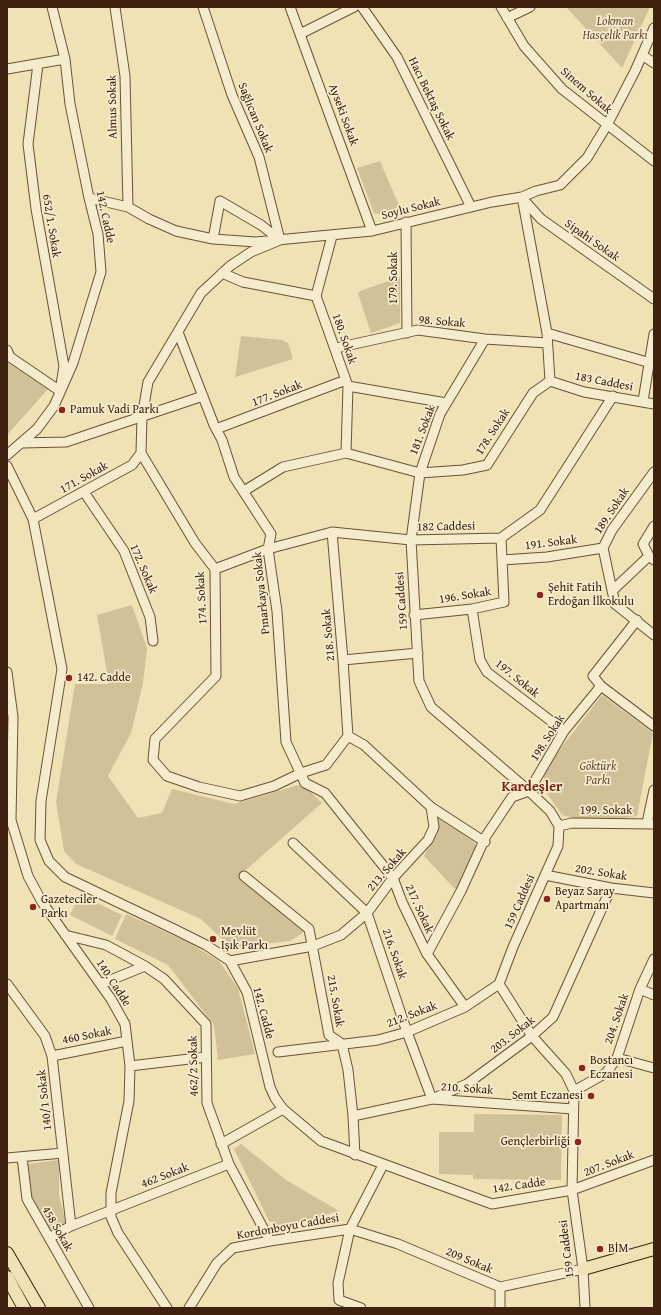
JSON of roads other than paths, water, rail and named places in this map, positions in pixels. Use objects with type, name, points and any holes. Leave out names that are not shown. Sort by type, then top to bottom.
[{"type":"main road","points":[[583,1269],[654,1249]]},
{"type":"main road","points":[[7,1253],[38,1308]]},
{"type":"main road","points":[[7,1277],[24,1308]]},
{"type":"street","name":"142. Cadde","points":[[7,455],[37,429],[54,406],[73,363],[102,272],[98,234],[89,198],[70,104],[65,59],[52,7]]},
{"type":"street","name":"Almus Sokak","points":[[115,7],[125,76],[128,207]]},
{"type":"street","name":"Sağlıcan Sokak","points":[[203,7],[232,95],[259,157],[280,240]]},
{"type":"street","name":"Ayseki Sokak","points":[[290,7],[372,231]]},
{"type":"street","points":[[300,34],[354,7]]},
{"type":"street","name":"Hacı Bektaş Sokak","points":[[362,7],[397,57],[471,207]]},
{"type":"street","name":"Sinem Sokak","points":[[501,7],[524,46],[562,89],[654,161]]},
{"type":"street","points":[[507,18],[530,7]]},
{"type":"street","name":"Soylu Sokak","points":[[89,198],[128,207],[149,219],[176,231],[213,239],[256,242],[332,236],[372,231],[471,207],[522,197],[536,191],[560,185],[587,158],[608,125],[654,28]]},
{"type":"street","points":[[642,55],[654,63]]},
{"type":"street","points":[[7,69],[65,59]]},
{"type":"street","name":"652/1. Sokak","points":[[38,64],[28,144],[36,210],[64,366],[60,391]]},
{"type":"street","points":[[522,197],[547,333],[550,381]]},
{"type":"street","name":"Sipahi Sokak","points":[[522,197],[541,219],[654,299]]},
{"type":"street","points":[[141,453],[142,417],[148,382],[201,293],[222,273],[251,252],[280,240],[261,225],[220,201],[213,239]]},
{"type":"street","name":"179. Sokak","points":[[406,222],[407,333]]},
{"type":"street","points":[[222,273],[243,282],[316,296],[332,236]]},
{"type":"street","name":"180. Sokak","points":[[316,296],[336,348],[347,383],[346,453]]},
{"type":"street","name":"98. Sokak","points":[[336,348],[418,330],[485,339],[547,343]]},
{"type":"street","name":"Pınarkaya Sokak","points":[[178,332],[216,429],[222,440],[234,477],[271,534],[268,549],[277,611],[286,742],[300,773]]},
{"type":"street","points":[[547,333],[652,363]]},
{"type":"street","points":[[643,401],[652,363],[654,334]]},
{"type":"street","name":"181. Sokak","points":[[411,540],[420,472],[440,414],[485,339]]},
{"type":"street","points":[[7,350],[10,357],[60,391]]},
{"type":"street","name":"183 Caddesi","points":[[550,381],[584,392],[654,404]]},
{"type":"street","name":"178. Sokak","points":[[244,491],[283,467],[346,453],[420,472],[463,470],[487,465],[533,393],[550,381]]},
{"type":"street","points":[[347,383],[446,403]]},
{"type":"street","name":"177. Sokak","points":[[216,429],[347,383]]},
{"type":"street","points":[[21,443],[66,442],[203,396]]},
{"type":"street","points":[[501,538],[540,510],[613,396]]},
{"type":"street","name":"171. Sokak","points":[[33,519],[132,465],[141,453]]},
{"type":"street","name":"174. Sokak","points":[[141,453],[195,543],[215,569],[216,676],[155,739],[153,760],[167,776],[199,787],[240,796],[274,786],[300,773],[326,765],[348,736]]},
{"type":"street","points":[[7,466],[33,519],[62,669],[41,801],[40,840],[49,860],[65,877],[176,930],[230,960]]},
{"type":"street","name":"189. Sokak","points":[[654,472],[612,530],[603,548],[616,604],[654,635]]},
{"type":"street","name":"172. Sokak","points":[[84,492],[124,551],[150,617],[153,641]]},
{"type":"street","points":[[612,591],[651,558],[643,544],[654,526]]},
{"type":"street","name":"182 Caddesi","points":[[215,569],[268,549],[332,532],[411,540],[501,538]]},
{"type":"street","name":"218. Sokak","points":[[332,532],[344,660],[348,736]]},
{"type":"street","name":"196. Sokak","points":[[414,615],[472,609],[504,602],[501,538]]},
{"type":"street","name":"159 Caddesi","points":[[411,540],[414,615],[419,681],[431,707],[529,791],[550,811],[559,826],[558,846],[513,946],[499,984],[532,1036],[566,1074],[574,1091],[572,1190],[583,1269],[585,1308]]},
{"type":"street","name":"191. Sokak","points":[[502,560],[547,557],[603,548]]},
{"type":"street","name":"197. Sokak","points":[[472,609],[480,660],[487,672],[564,731]]},
{"type":"street","points":[[637,620],[593,676],[601,686],[654,726]]},
{"type":"street","points":[[344,660],[418,653]]},
{"type":"street","name":"140. Cadde","points":[[7,672],[13,717],[9,820],[28,876],[42,902],[101,984],[125,1024],[130,1066],[129,1101],[111,1193],[111,1217],[118,1233],[167,1308]]},
{"type":"street","name":"198. Sokak","points":[[529,791],[564,731],[601,686]]},
{"type":"street","points":[[348,736],[364,745],[431,807],[485,842]]},
{"type":"street","name":"217. Sokak","points":[[300,773],[305,783],[325,793],[393,878],[402,902],[427,954],[465,1007]]},
{"type":"street","points":[[650,824],[654,790]]},
{"type":"street","points":[[427,954],[461,891],[485,842],[486,836],[512,797],[529,791]]},
{"type":"street","name":"213. Sokak","points":[[230,960],[313,946],[341,935],[367,913],[393,878],[428,840],[434,827],[431,807]]},
{"type":"street","name":"199. Sokak","points":[[559,826],[572,823],[650,824]]},
{"type":"street","name":"216. Sokak","points":[[293,843],[367,913],[407,1032],[432,1099]]},
{"type":"street","name":"202. Sokak","points":[[544,875],[611,888],[654,893]]},
{"type":"street","name":"215. Sokak","points":[[244,876],[309,929],[329,1035],[342,1044],[348,1070],[355,1154]]},
{"type":"street","name":"203. Sokak","points":[[353,1116],[432,1099],[467,1084],[532,1036],[553,1017],[611,888]]},
{"type":"street","name":"462/2 Sokak","points":[[65,935],[106,945],[145,966],[164,979],[206,1024],[207,1103],[229,1164],[270,1241]]},
{"type":"street","name":"204. Sokak","points":[[574,1091],[606,1073],[617,1058],[640,989],[654,959]]},
{"type":"street","name":"142. Cadde","points":[[230,960],[247,992],[270,1087],[275,1098],[283,1109],[320,1141],[492,1204],[572,1190]]},
{"type":"street","points":[[101,984],[145,966]]},
{"type":"street","name":"140/1 Sokak","points":[[7,984],[46,1036],[52,1056],[71,1226]]},
{"type":"street","name":"212. Sokak","points":[[278,1052],[378,1040],[407,1032],[465,1007],[499,984]]},
{"type":"street","points":[[640,989],[654,995]]},
{"type":"street","name":"460 Sokak","points":[[52,1056],[127,1041]]},
{"type":"street","points":[[130,1066],[206,1057]]},
{"type":"street","points":[[617,1058],[654,1068]]},
{"type":"street","name":"210. Sokak","points":[[432,1099],[573,1108]]},
{"type":"street","points":[[221,1144],[283,1109]]},
{"type":"street","points":[[7,1158],[63,1153]]},
{"type":"street","name":"458 Sokak","points":[[22,1157],[27,1199],[89,1308]]},
{"type":"street","name":"207. Sokak","points":[[572,1190],[654,1160]]},
{"type":"street","name":"462 Sokak","points":[[49,1238],[71,1226],[229,1164]]},
{"type":"street","name":"Kordonboyu Caddesi","points":[[189,1308],[217,1263],[232,1248],[350,1228],[383,1165]]},
{"type":"street","points":[[350,1228],[338,1283],[340,1304],[362,1308]]},
{"type":"street","name":"209 Sokak","points":[[350,1228],[398,1244],[500,1287],[583,1269]]},
{"type":"street","points":[[500,1287],[500,1308]]},
{"type":"place","name":"Pamuk Vadi Parkı","points":[[62,410]]},
{"type":"place","name":"Şehit Fatih Erdoğan İlkokulu","points":[[540,595]]},
{"type":"place","name":"142. Cadde","points":[[69,678]]},
{"type":"place","name":"Beyaz Saray Apartmanı","points":[[547,899]]},
{"type":"place","name":"Gazeteciler Parkı","points":[[33,907]]},
{"type":"place","name":"Mevlüt Işık Parkı","points":[[213,939]]},
{"type":"place","name":"Bostancı Eczanesi","points":[[582,1068]]},
{"type":"place","name":"Semt Eczanesi","points":[[591,1096]]},
{"type":"place","name":"Gençlerbirliği","points":[[578,1142]]},
{"type":"place","name":"BİM","points":[[600,1249]]},
{"type":"district","name":"Kardeşler","points":[[532,787]]},
{"type":"park label","name":"Lokman Hasçelik Parkı","points":[[615,29]]},
{"type":"park label","name":"Göktürk Parkı","points":[[598,774]]}]
